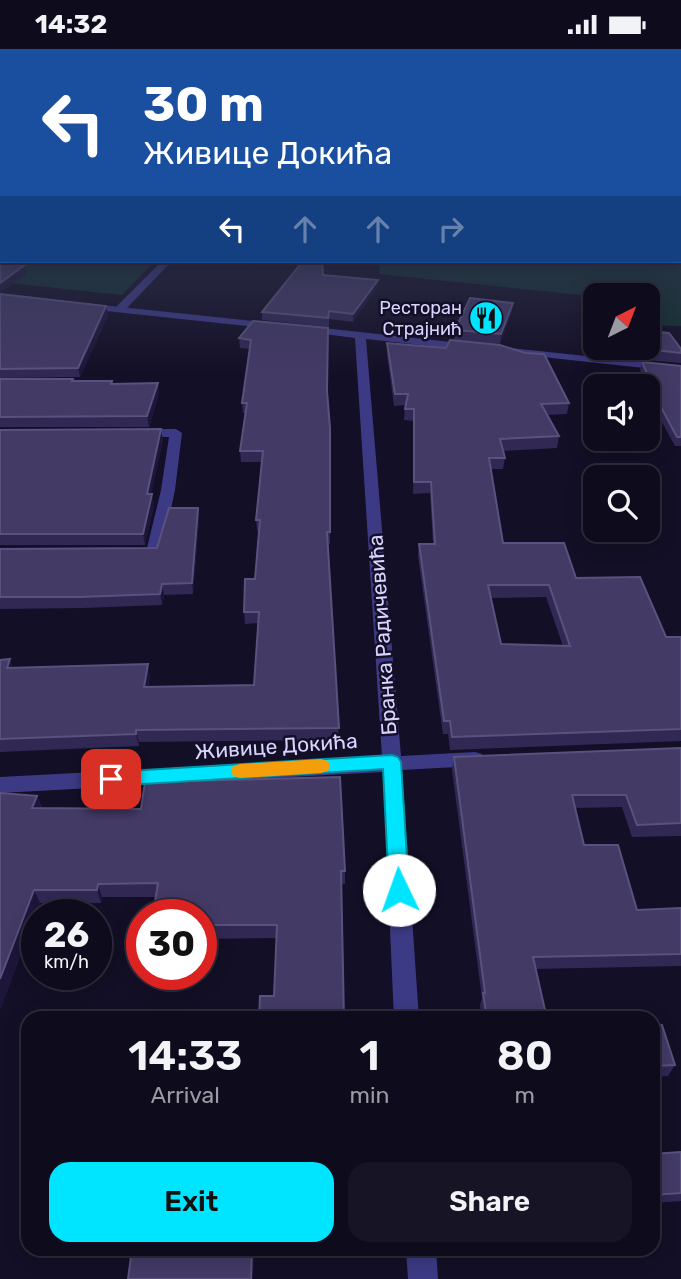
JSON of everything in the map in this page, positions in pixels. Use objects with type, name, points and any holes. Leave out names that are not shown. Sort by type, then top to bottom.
[{"type":"street","points":[[120,309],[165,263]]},
{"type":"street","points":[[65,305],[280,327]]},
{"type":"street","points":[[293,328],[480,348]]},
{"type":"street","name":"Бранка Радичевића","points":[[360,335],[392,762],[407,1011]]},
{"type":"street","points":[[494,349],[681,369]]},
{"type":"street","points":[[122,433],[176,433],[168,490],[154,553],[126,553]]},
{"type":"street","name":"Живице Докића","points":[[0,785],[488,758]]},
{"type":"street","points":[[421,1256],[423,1279]]},
{"type":"green space","points":[[1,263],[153,263],[122,295],[0,282]]},
{"type":"green space","points":[[380,263],[681,263],[681,326],[660,325],[660,283],[583,283],[583,298],[581,295],[379,274]]},
{"type":"building","points":[[0,263],[25,265],[0,283]]},
{"type":"building","points":[[301,263],[322,263],[323,275],[378,280],[353,314],[329,311],[328,318],[262,312]]},
{"type":"building","points":[[0,294],[106,306],[78,368],[0,369]]},
{"type":"building","points":[[470,298],[513,303],[501,334],[455,330]]},
{"type":"building","points":[[253,321],[328,328],[330,532],[327,532],[339,728],[136,730],[136,734],[0,739],[0,660],[10,659],[7,668],[148,664],[144,687],[254,685],[259,612],[244,612],[245,579],[255,579],[260,520],[256,520],[263,451],[240,451],[247,403],[242,403],[251,340],[239,338]]},
{"type":"building","points":[[660,332],[669,333],[681,353],[660,351]]},
{"type":"building","points":[[450,340],[500,345],[525,353],[544,354],[569,403],[541,404],[559,436],[500,439],[505,458],[489,458],[503,543],[564,543],[576,578],[640,577],[666,637],[681,637],[681,729],[452,737],[450,721],[444,721],[419,544],[435,544],[431,482],[414,482],[414,409],[405,409],[408,394],[395,394],[387,343],[446,348]],"holes":[[[488,585],[549,585],[570,646],[501,644]]]},
{"type":"building","points":[[642,362],[681,366],[681,437],[677,437],[660,405],[660,374],[647,374]]},
{"type":"building","points":[[0,379],[73,379],[72,381],[112,381],[111,384],[158,383],[147,416],[0,417]]},
{"type":"building","points":[[161,429],[147,494],[152,494],[143,534],[0,534],[0,430]]},
{"type":"building","points":[[169,508],[198,508],[192,583],[162,584],[160,594],[0,597],[0,549],[157,548]]},
{"type":"building","points":[[681,748],[681,823],[637,825],[626,795],[572,795],[584,845],[618,845],[637,910],[681,908],[681,954],[533,957],[545,1011],[486,1011],[454,757]]},
{"type":"building","points":[[340,777],[345,871],[341,871],[344,1011],[259,1011],[260,996],[274,996],[277,925],[217,925],[217,899],[156,899],[158,883],[98,884],[97,890],[34,890],[31,899],[21,899],[21,924],[0,979],[0,793],[37,796],[32,808],[141,809],[145,782]]},
{"type":"building","points":[[662,1025],[675,1065],[660,1066]]},
{"type":"building","points":[[681,1152],[681,1193],[660,1194],[660,1154]]},
{"type":"building","points":[[131,1256],[252,1256],[251,1279],[128,1279]]},
{"type":"slow traffic","points":[[240,771],[321,766]]},
{"type":"place","name":"Ресторан Страјнић","points":[[486,318]]},
{"type":"route","points":[[111,779],[392,762],[399,890]]}]
